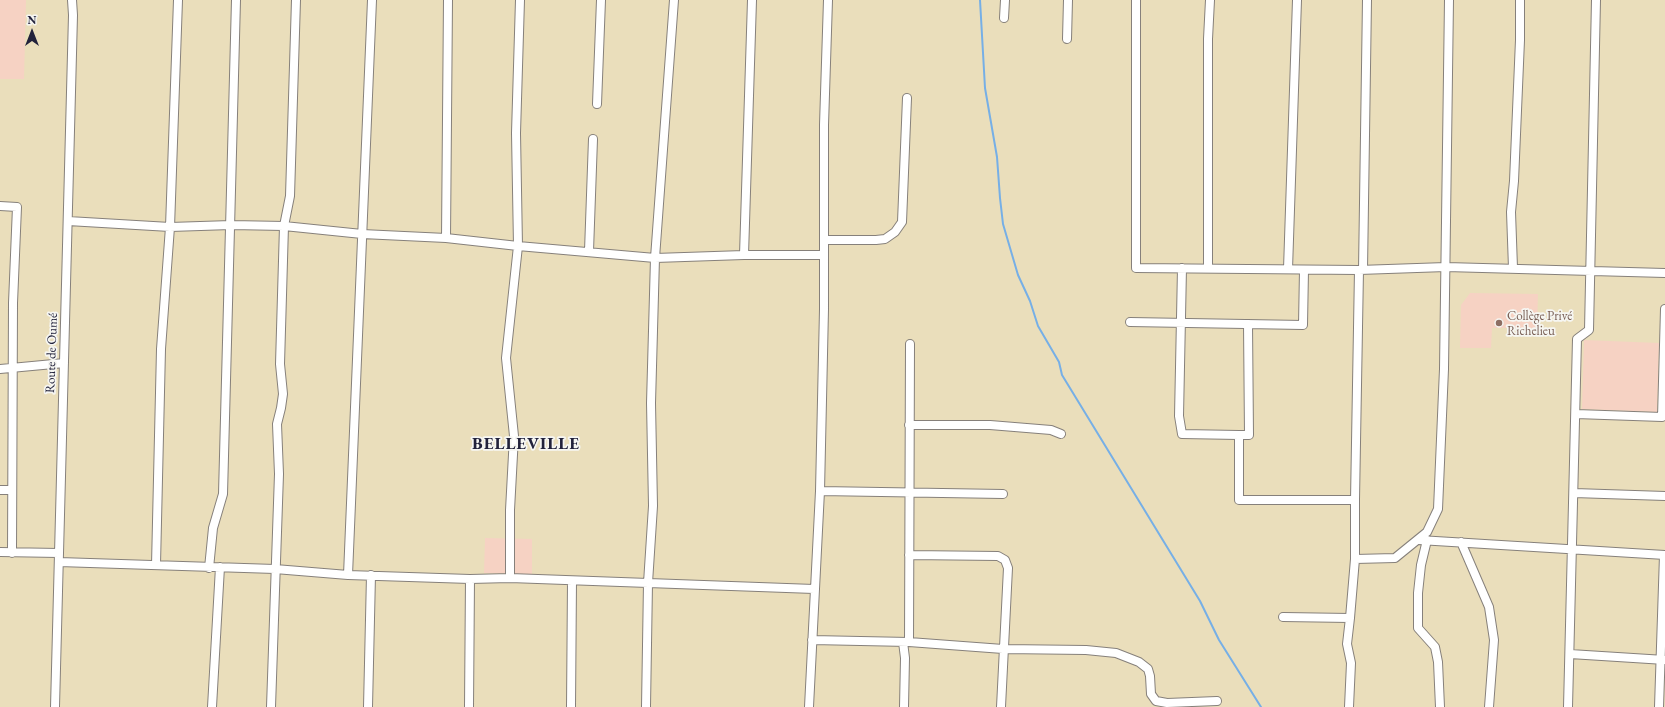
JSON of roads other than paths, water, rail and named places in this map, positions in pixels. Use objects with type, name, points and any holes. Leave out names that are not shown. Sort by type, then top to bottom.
[{"type":"street","name":"Route de Oumé","points":[[55,707],[73,15],[72,0]]},
{"type":"street","points":[[156,565],[161,348],[170,227],[178,0]]},
{"type":"street","points":[[209,568],[213,528],[223,494],[236,0]]},
{"type":"street","points":[[271,707],[279,474],[277,424],[283,394],[280,364],[284,226],[290,196],[296,0]]},
{"type":"street","points":[[348,575],[372,0]]},
{"type":"street","points":[[446,238],[448,0]]},
{"type":"street","points":[[510,578],[510,510],[514,436],[506,358],[518,246],[516,133],[520,0]]},
{"type":"street","points":[[597,104],[601,0]]},
{"type":"street","points":[[646,707],[648,583],[653,506],[652,403],[655,258],[674,0]]},
{"type":"street","points":[[744,255],[752,0]]},
{"type":"street","points":[[809,707],[820,491],[825,240],[824,125],[828,0]]},
{"type":"street","points":[[1004,18],[1005,0]]},
{"type":"street","points":[[1067,39],[1068,0]]},
{"type":"street","points":[[1136,0],[1136,268],[1361,270],[1446,267],[1665,273]]},
{"type":"street","points":[[1208,268],[1208,39],[1210,0]]},
{"type":"street","points":[[1288,269],[1297,0]]},
{"type":"street","points":[[1349,707],[1351,663],[1347,644],[1354,559],[1367,0]]},
{"type":"street","points":[[1440,707],[1438,662],[1435,647],[1418,628],[1418,593],[1423,540],[1438,509],[1444,369],[1449,0]]},
{"type":"street","points":[[1514,268],[1511,212],[1514,181],[1520,0]]},
{"type":"street","points":[[1568,707],[1577,339],[1589,330],[1596,0]]},
{"type":"street","points":[[825,240],[885,239],[895,232],[902,222],[907,98]]},
{"type":"street","points":[[589,251],[593,138]]},
{"type":"street","points":[[0,206],[17,207],[13,304],[14,369],[12,553]]},
{"type":"street","points":[[68,221],[170,227],[231,225],[284,226],[362,234],[446,238],[655,258],[744,255],[824,256]]},
{"type":"street","points":[[1182,268],[1179,416],[1182,434],[1249,435],[1248,324]]},
{"type":"street","points":[[1130,322],[1303,325],[1304,270]]},
{"type":"street","points":[[1576,414],[1663,417],[1665,309]]},
{"type":"street","points":[[904,707],[909,555],[910,344]]},
{"type":"street","points":[[0,369],[14,369],[64,363]]},
{"type":"street","points":[[909,425],[990,425],[1050,430],[1061,434]]},
{"type":"street","points":[[1239,435],[1239,500],[1355,500]]},
{"type":"street","points":[[0,490],[12,490]]},
{"type":"street","points":[[820,491],[1003,494]]},
{"type":"street","points":[[1574,493],[1665,496]]},
{"type":"street","points":[[1354,559],[1395,558],[1423,540],[1664,555],[1663,660],[1660,707]]},
{"type":"street","points":[[1461,542],[1489,607],[1494,640],[1489,707]]},
{"type":"street","points":[[0,552],[156,565],[209,568],[275,569],[348,575],[470,579],[510,578],[814,589]]},
{"type":"street","points":[[909,555],[998,556],[1005,560],[1008,568],[1001,707]]},
{"type":"street","points":[[212,707],[220,567]]},
{"type":"street","points":[[368,707],[371,575]]},
{"type":"street","points":[[469,707],[470,579]]},
{"type":"street","points":[[571,707],[572,580]]},
{"type":"street","points":[[1283,617],[1350,618]]},
{"type":"street","points":[[812,640],[906,642],[1003,649],[1086,650],[1116,653],[1139,662],[1148,669],[1151,694],[1156,701],[1167,703],[1217,701]]},
{"type":"street","points":[[1570,654],[1663,660]]},
{"type":"waterway","points":[[980,0],[985,88],[997,157],[1003,224],[1018,275],[1030,301],[1038,326],[1059,362],[1062,375],[1200,601],[1219,640],[1261,707]]},
{"type":"place","name":"Collège Privé Richelieu","points":[[1499,323]]},
{"type":"district","name":"BELLEVILLE","points":[[526,444]]}]
